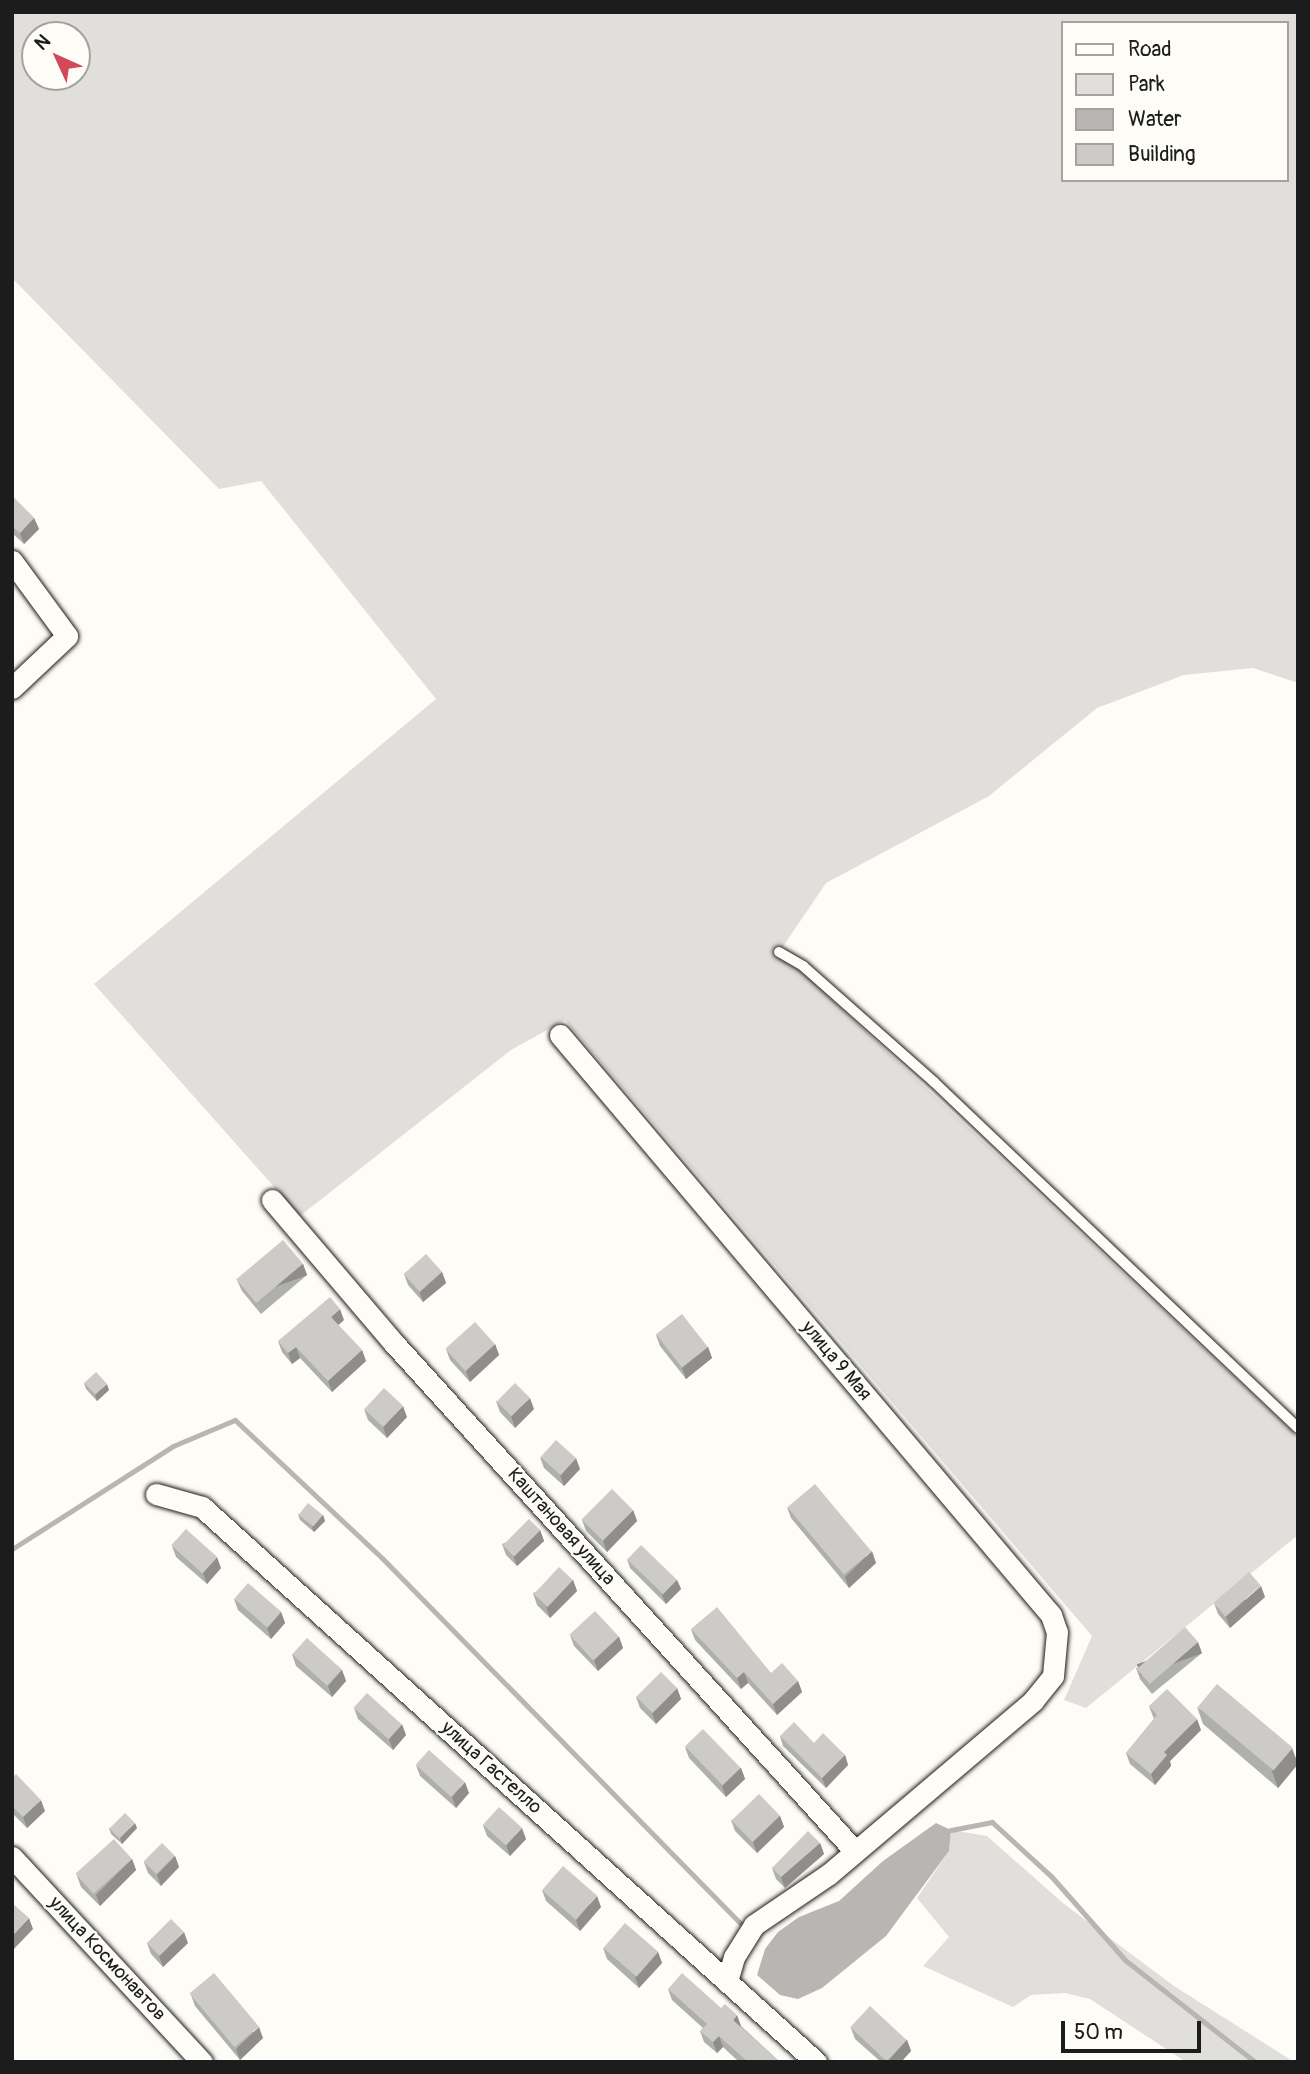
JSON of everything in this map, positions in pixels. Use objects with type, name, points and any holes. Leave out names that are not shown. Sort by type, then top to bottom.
[{"type":"street","points":[[12,561],[67,636],[12,688]]},
{"type":"street","name":"улица 9 Мая","points":[[560,1035],[1051,1615],[1058,1632],[1053,1676],[1033,1701],[793,1902],[754,1925],[734,1957],[727,1982]]},
{"type":"street","name":"Каштановая улица","points":[[272,1200],[391,1340],[854,1850]]},
{"type":"street","name":"улица Гастелло","points":[[156,1494],[202,1507],[816,2062]]},
{"type":"street","name":"улица Космонавтов","points":[[12,1857],[202,2062]]},
{"type":"lane","points":[[779,951],[803,966],[934,1082],[1298,1428]]},
{"type":"green space","points":[[12,12],[1298,12],[1298,683],[1253,668],[1184,675],[1097,708],[989,796],[826,883],[780,951],[1298,1437],[1298,1535],[1086,1708],[1064,1700],[1092,1636],[565,1020],[511,1050],[300,1216],[94,984],[436,699],[261,481],[219,489],[12,278]]},
{"type":"green space","points":[[951,1830],[987,1836],[1064,1904],[1174,1986],[1294,2062],[1186,2062],[1090,1999],[1065,1993],[1031,1995],[1013,2007],[923,1966],[949,1937],[917,1898],[949,1851]]},
{"type":"water","points":[[936,1823],[951,1830],[949,1851],[886,1936],[822,1988],[798,1999],[780,1995],[757,1975],[765,1949],[778,1932],[799,1917],[839,1901],[883,1861]]},
{"type":"building","points":[[12,496],[34,518],[20,533],[12,526]]},
{"type":"building","points":[[283,1240],[303,1264],[256,1303],[236,1279]]},
{"type":"building","points":[[426,1254],[442,1272],[420,1292],[404,1274]]},
{"type":"building","points":[[330,1297],[340,1309],[331,1317],[362,1350],[328,1381],[296,1347],[288,1353],[278,1341]]},
{"type":"building","points":[[682,1314],[708,1347],[682,1367],[656,1334]]},
{"type":"building","points":[[475,1322],[495,1344],[465,1371],[445,1349]]},
{"type":"building","points":[[96,1372],[107,1384],[95,1395],[84,1383]]},
{"type":"building","points":[[515,1383],[530,1398],[511,1416],[497,1401]]},
{"type":"building","points":[[384,1388],[403,1406],[383,1427],[364,1409]]},
{"type":"building","points":[[556,1440],[576,1458],[561,1475],[541,1457]]},
{"type":"building","points":[[815,1484],[872,1551],[844,1575],[787,1507]]},
{"type":"building","points":[[612,1489],[633,1510],[603,1541],[582,1519]]},
{"type":"building","points":[[308,1503],[323,1515],[313,1527],[299,1515]]},
{"type":"building","points":[[529,1519],[540,1530],[514,1556],[503,1545]]},
{"type":"building","points":[[186,1529],[217,1557],[202,1573],[171,1545]]},
{"type":"building","points":[[641,1545],[677,1580],[663,1594],[627,1559]]},
{"type":"building","points":[[559,1567],[573,1580],[548,1607],[534,1594]]},
{"type":"building","points":[[1249,1572],[1261,1586],[1225,1616],[1214,1603]]},
{"type":"building","points":[[248,1583],[281,1612],[267,1628],[234,1599]]},
{"type":"building","points":[[717,1607],[771,1673],[782,1663],[798,1681],[773,1704],[744,1672],[737,1678],[691,1629]]},
{"type":"building","points":[[595,1611],[619,1637],[593,1660],[569,1635]]},
{"type":"building","points":[[1185,1627],[1198,1642],[1150,1684],[1137,1669]]},
{"type":"building","points":[[307,1638],[342,1669],[327,1686],[292,1654]]},
{"type":"building","points":[[661,1672],[677,1688],[653,1713],[636,1697]]},
{"type":"building","points":[[1217,1684],[1293,1748],[1274,1771],[1198,1707]]},
{"type":"building","points":[[1167,1689],[1197,1719],[1164,1752],[1167,1755],[1151,1774],[1126,1753],[1157,1715],[1149,1706]]},
{"type":"building","points":[[367,1693],[402,1724],[389,1739],[354,1708]]},
{"type":"building","points":[[794,1722],[814,1743],[823,1733],[845,1755],[822,1778],[780,1736]]},
{"type":"building","points":[[703,1729],[741,1768],[723,1785],[685,1746]]},
{"type":"building","points":[[429,1750],[465,1782],[451,1797],[416,1765]]},
{"type":"building","points":[[16,1774],[41,1800],[23,1817],[12,1806],[12,1778]]},
{"type":"building","points":[[759,1794],[780,1816],[753,1842],[732,1820]]},
{"type":"building","points":[[499,1807],[522,1828],[506,1846],[483,1825]]},
{"type":"building","points":[[125,1813],[135,1823],[119,1838],[109,1829]]},
{"type":"building","points":[[808,1831],[820,1843],[781,1877],[772,1868]]},
{"type":"building","points":[[114,1839],[132,1859],[93,1894],[75,1874]]},
{"type":"building","points":[[162,1843],[175,1856],[156,1874],[144,1861]]},
{"type":"building","points":[[563,1866],[597,1896],[576,1920],[542,1890]]},
{"type":"building","points":[[12,1903],[29,1918],[12,1936]]},
{"type":"building","points":[[171,1919],[184,1932],[160,1956],[147,1943]]},
{"type":"building","points":[[625,1923],[658,1952],[637,1977],[603,1948]]},
{"type":"building","points":[[214,1973],[259,2027],[234,2047],[189,1994]]},
{"type":"building","points":[[682,1973],[721,2008],[725,2004],[737,2015],[733,2020],[780,2062],[748,2062],[719,2036],[713,2042],[700,2031],[707,2024],[668,1989]]},
{"type":"building","points":[[870,2006],[907,2040],[887,2061],[850,2027]]},
{"type":"waterway","points":[[12,1549],[173,1446],[235,1420],[382,1558],[740,1923]]},
{"type":"waterway","points":[[951,1830],[992,1822],[1051,1876],[1125,1960],[1255,2062]]}]
